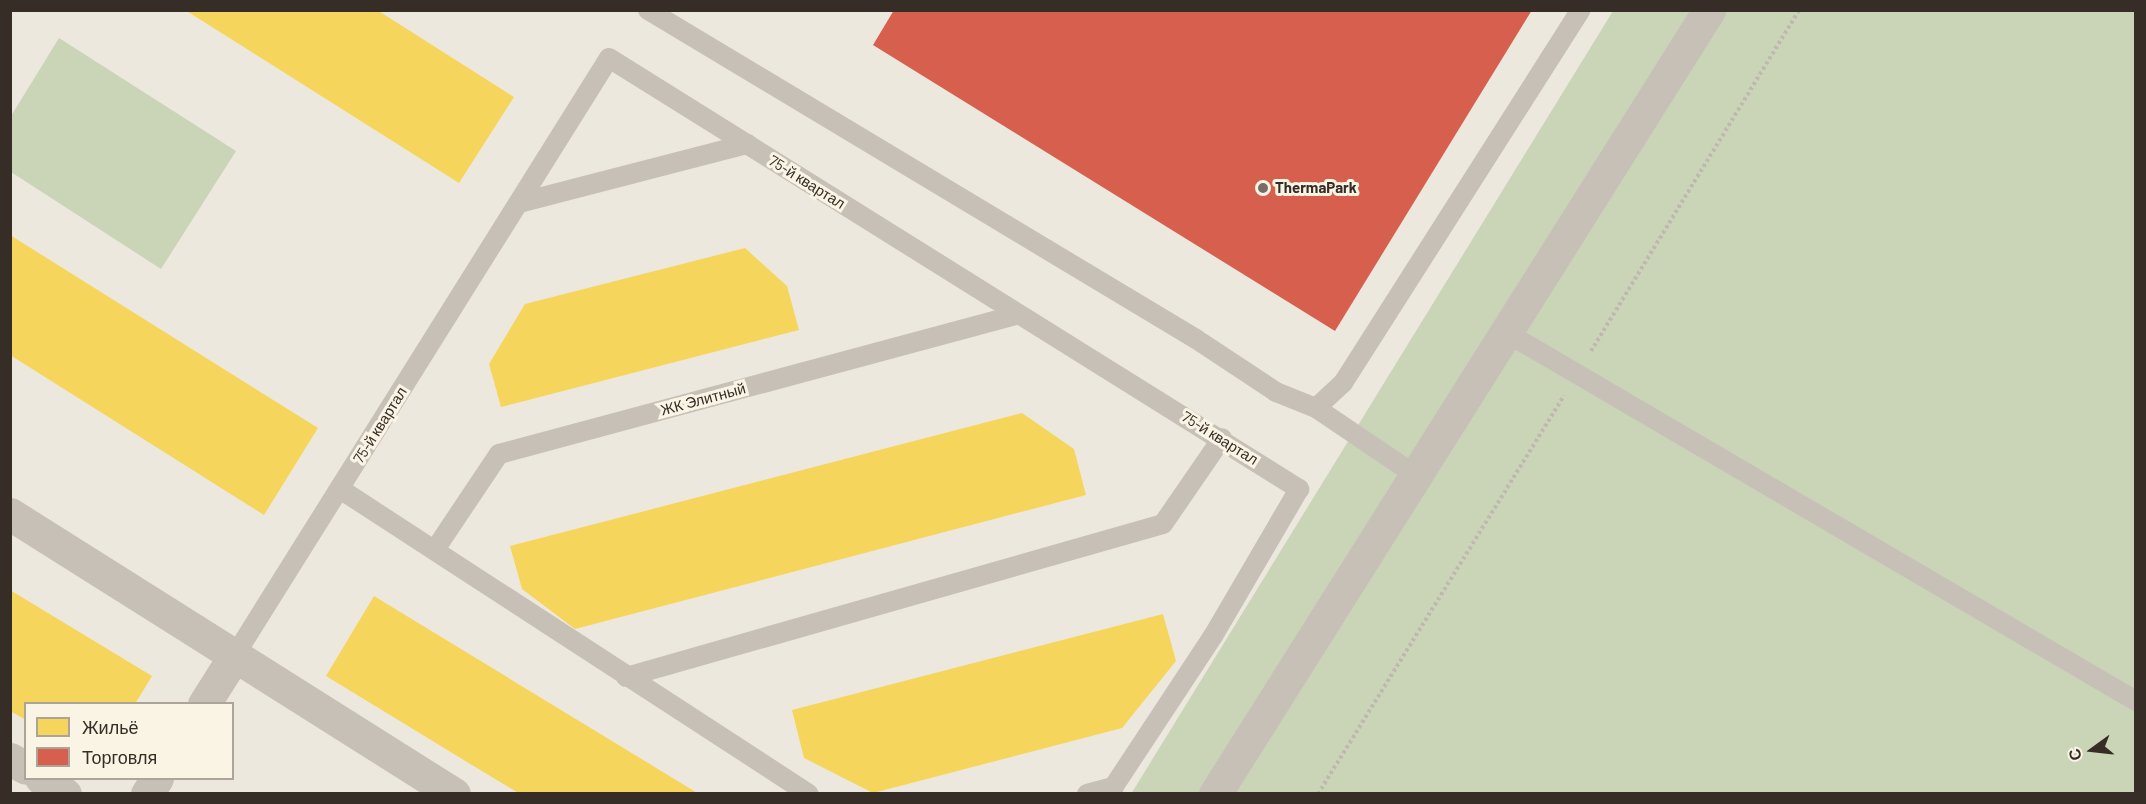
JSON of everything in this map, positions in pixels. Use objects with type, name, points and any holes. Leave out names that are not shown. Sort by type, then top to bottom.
[{"type":"street","points":[[1215,794],[1709,10]]},
{"type":"street","points":[[10,514],[454,794]]},
{"type":"street","points":[[205,702],[235,655]]},
{"type":"street","points":[[10,759],[24,767]]},
{"type":"street","points":[[44,780],[65,794]]},
{"type":"street","points":[[147,794],[156,780]]},
{"type":"lane","points":[[648,10],[1196,339],[1276,392],[1316,408],[1417,476]]},
{"type":"lane","points":[[1316,408],[1343,382],[1581,10]]},
{"type":"lane","name":"75-й квартал","points":[[235,655],[609,58],[1016,315],[1222,438],[1299,489],[1213,636],[1111,790]]},
{"type":"lane","points":[[519,203],[747,144]]},
{"type":"lane","name":"ЖК Элитный","points":[[436,548],[499,454],[1016,315]]},
{"type":"lane","points":[[1507,333],[2136,701]]},
{"type":"lane","points":[[626,677],[1163,524],[1222,438]]},
{"type":"lane","points":[[340,489],[436,548],[626,677],[809,794]]},
{"type":"lane","points":[[1087,794],[1111,790]]},
{"type":"path","points":[[1318,794],[1799,10]]},
{"type":"green space","points":[[1613,11],[2135,11],[2135,793],[1131,794]]},
{"type":"green space","points":[[59,38],[236,151],[161,269],[11,172],[11,116]]},
{"type":"building: Жильё","points":[[185,10],[377,10],[514,97],[459,183]]},
{"type":"building: Жильё","points":[[10,235],[318,428],[264,515],[10,355]]},
{"type":"building: Жильё","points":[[745,248],[787,286],[799,330],[501,407],[489,364],[525,304]]},
{"type":"building: Жильё","points":[[1022,413],[1074,449],[1086,495],[575,629],[522,589],[510,546]]},
{"type":"building: Жильё","points":[[10,590],[152,676],[136,702],[24,702],[24,719],[10,711]]},
{"type":"building: Жильё","points":[[374,596],[699,794],[520,794],[467,762],[326,676]]},
{"type":"building: Жильё","points":[[1163,614],[1176,661],[1122,728],[873,793],[804,758],[792,710]]},
{"type":"building: Торговля","name":"ThermaPark","points":[[894,10],[1532,10],[1335,331],[873,45]]},
{"type":"place","name":"ThermaPark","points":[[1263,188]]}]
